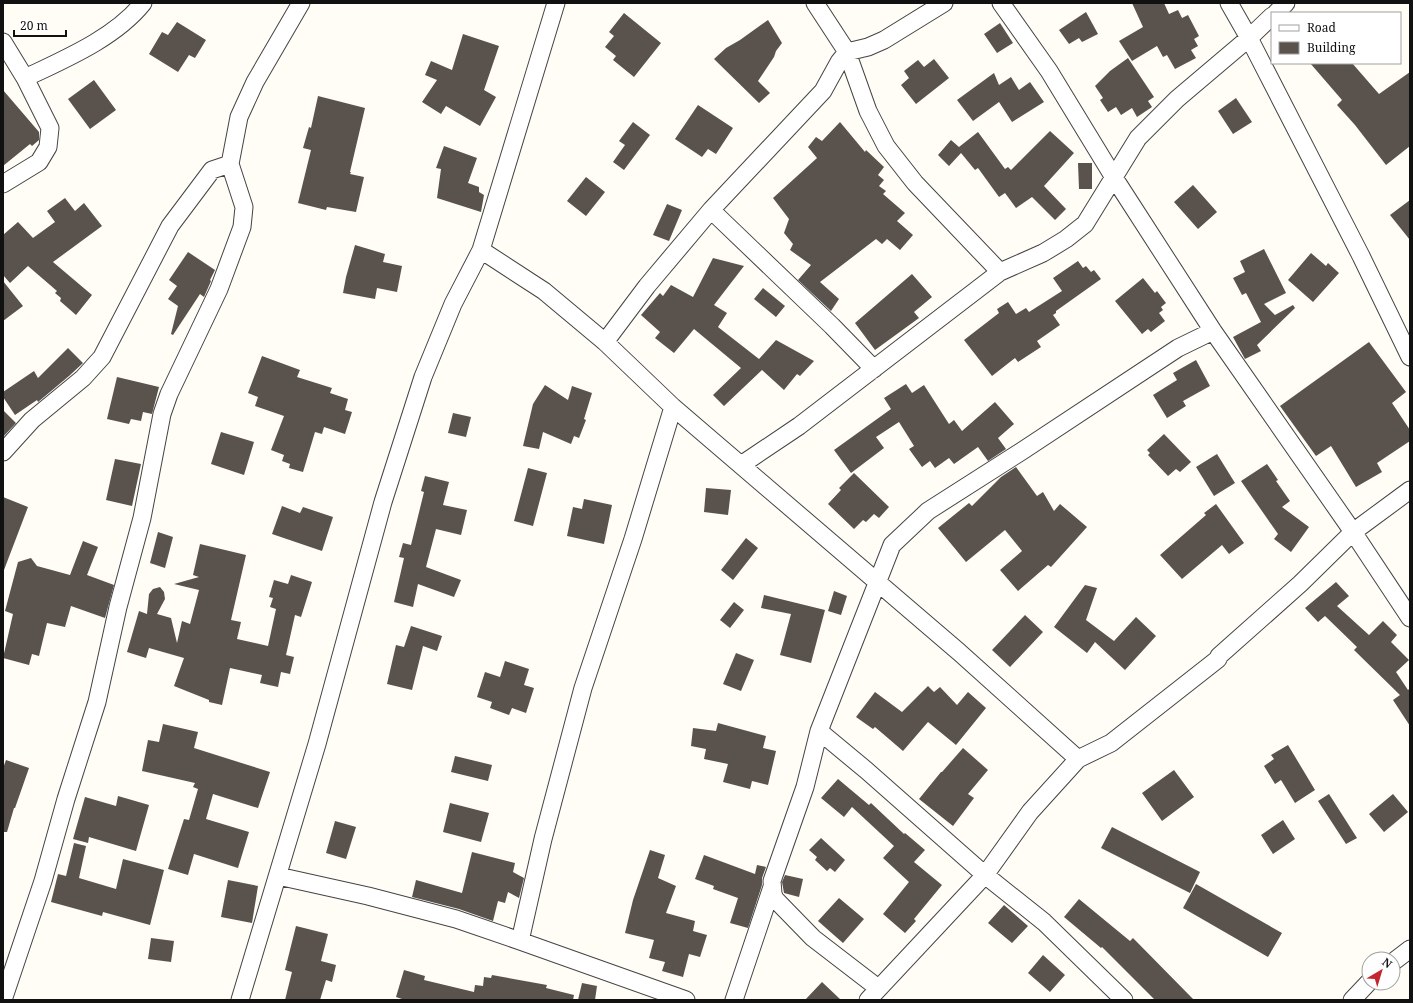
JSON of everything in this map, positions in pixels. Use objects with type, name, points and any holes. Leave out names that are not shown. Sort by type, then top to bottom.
[{"type":"street","points":[[25,78],[101,39],[134,14],[143,3]]},
{"type":"street","points":[[3,1000],[43,882],[66,800],[97,702],[118,607],[142,518],[162,414],[169,394],[219,289],[242,227],[244,207],[230,164],[239,117],[255,82],[301,3]]},
{"type":"street","points":[[240,1000],[317,744],[383,502],[421,384],[453,304],[481,250],[556,3]]},
{"type":"street","points":[[815,3],[847,52],[868,111],[886,146],[915,183],[1000,272]]},
{"type":"street","points":[[605,342],[647,286],[711,210],[823,91],[839,62],[847,52],[868,47],[884,40],[944,3]]},
{"type":"street","points":[[1001,3],[1049,71],[1113,176],[1213,332],[1410,618]]},
{"type":"street","points":[[1229,3],[1249,38],[1361,256],[1410,356]]},
{"type":"street","points":[[1277,12],[1286,3]]},
{"type":"street","points":[[741,465],[799,426],[1000,272],[1043,253],[1066,239],[1085,224],[1113,176],[1138,138],[1177,99],[1249,38],[1271,17]]},
{"type":"street","points":[[3,42],[25,78],[50,128],[50,141],[39,162],[3,184]]},
{"type":"street","points":[[3,452],[32,420],[83,378],[102,357],[170,226],[212,170],[230,164]]},
{"type":"street","points":[[711,210],[832,326],[874,369]]},
{"type":"street","points":[[481,250],[544,291],[605,342],[673,407],[959,652],[1078,759]]},
{"type":"street","points":[[734,1000],[772,887],[773,876],[805,787],[819,731],[892,545],[928,511],[1178,348],[1213,332]]},
{"type":"street","points":[[520,941],[543,839],[583,688],[633,539],[673,407]]},
{"type":"street","points":[[772,887],[775,899],[812,938],[873,994],[985,875],[1030,812],[1078,759],[1111,743],[1218,659],[1219,656],[1300,584],[1352,532],[1410,490]]},
{"type":"street","points":[[819,731],[872,775],[985,875],[1044,922],[1124,1000]]},
{"type":"street","points":[[278,876],[368,896],[456,919],[686,1000]]},
{"type":"street","points":[[1401,956],[1410,949]]},
{"type":"street","points":[[1352,1000],[1361,990]]},
{"type":"building","points":[[1132,3],[1164,3],[1169,14],[1178,10],[1182,18],[1188,15],[1199,36],[1194,39],[1198,46],[1191,50],[1196,58],[1175,69],[1167,55],[1163,57],[1157,46],[1132,61],[1119,41],[1143,27]]},
{"type":"building","points":[[1086,12],[1098,34],[1082,42],[1079,38],[1069,44],[1059,30]]},
{"type":"building","points":[[624,13],[661,43],[634,77],[613,60],[616,56],[605,47],[614,36],[609,32]]},
{"type":"building","points":[[768,20],[782,43],[758,81],[770,93],[759,103],[714,59],[726,48]]},
{"type":"building","points":[[177,22],[206,40],[195,58],[189,55],[178,72],[149,54],[162,32],[168,35]]},
{"type":"building","points":[[1000,23],[1013,43],[997,53],[984,34]]},
{"type":"building","points":[[463,34],[499,46],[484,90],[496,97],[480,126],[446,106],[441,114],[422,102],[437,80],[425,75],[431,61],[452,70]]},
{"type":"building","points":[[1128,58],[1154,97],[1148,101],[1152,107],[1137,117],[1132,108],[1121,115],[1116,107],[1108,112],[1100,100],[1103,98],[1095,86],[1110,71]]},
{"type":"building","points":[[934,59],[949,78],[916,104],[901,85],[909,78],[904,71],[918,60],[924,67]]},
{"type":"building","points":[[1311,64],[1353,64],[1379,94],[1410,72],[1410,146],[1386,165],[1355,125],[1337,105],[1342,100]]},
{"type":"building","points":[[994,73],[999,85],[1011,77],[1019,90],[1030,82],[1044,102],[1012,122],[999,102],[973,121],[957,100]]},
{"type":"building","points":[[94,80],[116,110],[90,129],[68,99]]},
{"type":"building","points":[[3,90],[39,132],[39,140],[32,146],[30,144],[3,166]]},
{"type":"building","points":[[318,96],[365,108],[350,172],[350,174],[364,177],[356,212],[327,207],[326,210],[298,203],[311,150],[303,148],[309,127],[311,128]]},
{"type":"building","points":[[1236,98],[1252,122],[1233,134],[1218,111]]},
{"type":"building","points":[[698,105],[733,128],[716,154],[708,149],[702,157],[675,139]]},
{"type":"building","points":[[633,122],[650,135],[624,170],[613,162],[625,145],[619,141]]},
{"type":"building","points":[[840,122],[865,152],[866,150],[884,167],[878,175],[884,180],[879,186],[886,191],[883,194],[905,213],[897,221],[913,235],[900,250],[887,239],[882,244],[876,239],[820,282],[839,299],[831,311],[798,280],[811,265],[790,250],[793,244],[784,233],[789,219],[773,198],[817,158],[808,147],[816,137],[822,141]]},
{"type":"building","points":[[1050,131],[1074,153],[1044,186],[1066,209],[1055,220],[1032,197],[1016,208],[1005,193],[999,197],[978,168],[975,170],[961,153],[949,166],[938,155],[951,140],[959,147],[978,132],[1005,169],[1008,167],[1011,170]]},
{"type":"building","points":[[444,146],[477,158],[468,183],[479,187],[479,192],[484,195],[481,212],[437,198],[441,169],[436,168]]},
{"type":"building","points":[[1078,163],[1092,163],[1092,189],[1079,189]]},
{"type":"building","points":[[586,177],[605,192],[586,216],[567,201]]},
{"type":"building","points":[[1193,185],[1217,212],[1198,229],[1174,202]]},
{"type":"building","points":[[65,198],[75,211],[84,203],[102,226],[53,262],[92,295],[76,315],[60,301],[61,298],[55,293],[57,291],[28,266],[10,283],[3,275],[3,235],[18,222],[33,238],[55,222],[47,211]]},
{"type":"building","points":[[1410,200],[1410,240],[1390,215]]},
{"type":"building","points":[[667,204],[682,210],[669,241],[653,235]]},
{"type":"building","points":[[355,245],[385,254],[383,262],[402,266],[397,292],[377,288],[375,299],[343,293]]},
{"type":"building","points":[[1264,249],[1286,293],[1264,304],[1275,315],[1293,305],[1295,308],[1257,345],[1261,351],[1245,359],[1233,337],[1261,322],[1246,293],[1242,295],[1233,278],[1245,272],[1240,261]]},
{"type":"building","points":[[188,252],[215,270],[204,297],[200,294],[173,335],[171,334],[178,306],[168,299],[177,286],[169,280]]},
{"type":"building","points":[[1311,253],[1326,266],[1328,263],[1339,273],[1313,302],[1288,280]]},
{"type":"building","points":[[713,258],[744,266],[714,305],[727,313],[718,327],[759,359],[776,340],[814,361],[800,376],[797,374],[784,390],[762,370],[724,406],[713,395],[741,368],[694,329],[674,353],[655,338],[660,332],[641,315],[660,293],[663,296],[671,285],[693,297]]},
{"type":"building","points":[[1078,261],[1083,268],[1086,266],[1091,272],[1094,270],[1101,279],[1056,311],[1053,315],[1060,325],[1037,341],[1041,347],[1018,362],[1015,358],[992,376],[964,340],[999,313],[997,309],[1008,302],[1016,314],[1026,308],[1029,312],[1062,291],[1053,278]]},
{"type":"building","points":[[912,274],[932,297],[914,312],[919,318],[875,350],[855,323]]},
{"type":"building","points":[[1143,278],[1155,293],[1157,291],[1166,303],[1161,307],[1163,310],[1159,313],[1165,321],[1151,332],[1148,329],[1142,334],[1115,301]]},
{"type":"building","points":[[3,281],[23,306],[3,321]]},
{"type":"building","points":[[763,288],[785,306],[776,317],[754,299]]},
{"type":"building","points":[[1369,342],[1406,392],[1392,403],[1410,430],[1410,441],[1377,463],[1382,472],[1356,487],[1331,446],[1316,456],[1280,406]]},
{"type":"building","points":[[68,348],[83,363],[38,402],[37,400],[15,415],[3,397],[3,392],[34,371],[38,378]]},
{"type":"building","points":[[262,356],[300,370],[297,377],[332,388],[330,393],[348,399],[345,410],[352,412],[345,434],[324,427],[322,434],[315,432],[303,472],[289,468],[290,464],[282,461],[284,455],[271,450],[284,416],[255,406],[258,397],[248,393]]},
{"type":"building","points":[[1196,360],[1210,386],[1183,401],[1186,406],[1167,418],[1153,395],[1177,380],[1173,373]]},
{"type":"building","points":[[117,377],[159,387],[152,414],[143,412],[141,421],[131,419],[129,424],[107,419]]},
{"type":"building","points":[[906,384],[912,393],[924,385],[949,424],[954,420],[962,431],[995,402],[1014,424],[998,438],[1006,449],[988,461],[978,447],[954,464],[949,458],[935,468],[930,461],[922,467],[909,449],[914,446],[899,422],[876,437],[884,448],[851,473],[834,450],[891,409],[884,398]]},
{"type":"building","points":[[545,385],[568,400],[572,386],[592,393],[584,419],[586,420],[579,438],[574,436],[571,444],[543,432],[539,449],[523,446],[533,404]]},
{"type":"building","points":[[3,410],[16,423],[3,437]]},
{"type":"building","points":[[453,413],[471,417],[466,437],[448,433]]},
{"type":"building","points":[[221,432],[254,442],[244,475],[211,464]]},
{"type":"building","points":[[1164,434],[1191,462],[1180,472],[1176,469],[1168,476],[1148,455],[1150,453],[1147,450]]},
{"type":"building","points":[[1217,454],[1235,483],[1214,496],[1196,467]]},
{"type":"building","points":[[115,459],[141,464],[132,506],[106,500]]},
{"type":"building","points":[[1267,464],[1278,480],[1276,481],[1290,501],[1282,507],[1309,527],[1291,552],[1274,539],[1278,534],[1241,481]]},
{"type":"building","points":[[1016,467],[1037,496],[1043,492],[1054,511],[1060,504],[1087,527],[1051,567],[1048,565],[1018,591],[1000,570],[1022,551],[1005,530],[966,562],[938,528],[969,503],[972,506],[1001,477]]},
{"type":"building","points":[[528,468],[547,473],[533,526],[514,521]]},
{"type":"building","points":[[854,473],[889,507],[879,518],[874,514],[866,522],[863,520],[854,529],[828,504],[841,490],[839,488]]},
{"type":"building","points":[[425,476],[449,482],[443,505],[467,510],[461,535],[436,529],[426,567],[461,580],[454,597],[418,584],[413,607],[394,602],[404,558],[399,557],[403,543],[411,545],[424,492],[421,491]]},
{"type":"building","points":[[706,488],[731,490],[728,515],[704,512]]},
{"type":"building","points":[[3,497],[28,507],[4,570],[3,570]]},
{"type":"building","points":[[584,499],[612,505],[604,544],[567,536],[573,507],[582,509]]},
{"type":"building","points":[[1216,504],[1244,543],[1229,554],[1222,545],[1182,579],[1160,555],[1206,515],[1204,513]]},
{"type":"building","points":[[282,506],[300,513],[303,507],[333,517],[322,551],[272,534]]},
{"type":"building","points":[[158,532],[173,537],[165,568],[150,563]]},
{"type":"building","points":[[746,538],[758,548],[733,580],[721,570]]},
{"type":"building","points":[[83,541],[98,547],[87,575],[114,585],[105,618],[71,606],[65,627],[47,623],[39,656],[32,654],[29,665],[3,658],[13,614],[5,611],[18,562],[31,558],[37,566],[70,575]]},
{"type":"building","points":[[200,544],[246,555],[231,620],[241,622],[237,639],[268,646],[276,609],[270,607],[273,598],[269,597],[274,580],[288,584],[291,575],[312,582],[301,617],[295,615],[286,655],[294,657],[290,674],[281,672],[278,687],[260,683],[262,675],[230,668],[222,705],[209,702],[209,700],[174,686],[184,658],[149,648],[146,658],[127,652],[139,611],[147,614],[149,594],[153,589],[160,587],[164,592],[165,599],[157,614],[171,618],[177,643],[182,621],[190,624],[199,590],[174,584],[199,577],[193,575]]},
{"type":"building","points":[[1336,582],[1349,596],[1337,606],[1369,635],[1383,621],[1397,635],[1391,642],[1409,660],[1396,672],[1408,690],[1410,688],[1410,726],[1393,700],[1400,695],[1354,650],[1357,647],[1325,616],[1318,622],[1305,608]]},
{"type":"building","points":[[1085,585],[1097,588],[1086,620],[1114,641],[1136,617],[1156,636],[1125,670],[1095,642],[1087,653],[1054,627]]},
{"type":"building","points":[[834,591],[847,596],[841,615],[828,611]]},
{"type":"building","points":[[764,595],[825,610],[811,663],[780,655],[791,614],[761,608]]},
{"type":"building","points":[[734,602],[744,610],[730,628],[720,620]]},
{"type":"building","points":[[1025,615],[1043,632],[1010,667],[992,650]]},
{"type":"building","points":[[411,626],[442,636],[437,651],[423,646],[412,690],[387,684],[396,645],[404,647]]},
{"type":"building","points":[[736,653],[754,660],[741,691],[723,684]]},
{"type":"building","points":[[505,661],[529,669],[524,685],[534,688],[526,713],[512,708],[509,715],[490,708],[492,702],[477,697],[485,672],[500,677]]},
{"type":"building","points":[[928,686],[934,692],[940,687],[957,705],[968,692],[986,708],[956,745],[928,722],[903,751],[875,727],[873,729],[856,717],[875,692],[902,712]]},
{"type":"building","points":[[718,723],[766,736],[763,748],[776,751],[768,785],[752,781],[750,789],[723,782],[728,764],[704,759],[706,749],[691,746],[693,728],[716,731]]},
{"type":"building","points":[[163,724],[198,732],[194,748],[270,772],[258,808],[213,794],[206,819],[249,832],[238,868],[194,854],[188,875],[168,869],[184,819],[189,820],[198,789],[193,787],[195,783],[142,771],[148,740],[159,742]]},
{"type":"building","points":[[1288,745],[1315,790],[1295,803],[1281,780],[1275,784],[1264,766],[1274,759],[1271,755]]},
{"type":"building","points":[[963,748],[988,770],[968,794],[974,798],[953,826],[919,799]]},
{"type":"building","points":[[455,756],[492,765],[488,781],[451,772]]},
{"type":"building","points":[[6,760],[29,768],[7,832],[3,832],[3,768]]},
{"type":"building","points":[[1174,770],[1194,797],[1162,821],[1142,793]]},
{"type":"building","points":[[838,779],[869,805],[871,803],[904,834],[905,833],[925,850],[914,862],[942,885],[914,919],[916,921],[905,933],[883,914],[909,882],[883,858],[894,846],[852,807],[844,817],[821,798]]},
{"type":"building","points":[[1329,794],[1357,838],[1346,844],[1318,801]]},
{"type":"building","points":[[1393,794],[1408,812],[1384,832],[1369,814]]},
{"type":"building","points":[[118,796],[149,805],[136,851],[89,837],[88,843],[73,839],[85,797],[116,806]]},
{"type":"building","points":[[450,803],[489,813],[481,842],[443,832]]},
{"type":"building","points":[[1283,820],[1295,839],[1273,854],[1261,835]]},
{"type":"building","points":[[335,821],[356,827],[346,859],[326,853]]},
{"type":"building","points":[[1112,827],[1200,872],[1190,893],[1101,848]]},
{"type":"building","points":[[821,838],[845,860],[835,872],[830,868],[827,871],[815,860],[817,857],[809,850]]},
{"type":"building","points":[[74,843],[86,846],[79,878],[116,889],[123,859],[164,870],[150,925],[103,912],[102,916],[51,902],[58,874],[66,876]]},
{"type":"building","points":[[650,850],[665,855],[658,878],[676,886],[666,913],[695,921],[693,931],[707,935],[700,957],[689,954],[683,977],[662,971],[665,962],[649,958],[654,940],[625,933],[633,900]]},
{"type":"building","points":[[472,852],[515,863],[513,872],[524,878],[519,898],[508,892],[505,903],[498,901],[493,921],[459,909],[412,897],[416,880],[462,893]]},
{"type":"building","points":[[704,855],[755,874],[757,865],[766,867],[762,878],[762,885],[748,928],[730,923],[738,898],[713,889],[714,886],[695,879]]},
{"type":"building","points":[[785,875],[803,879],[799,897],[784,893],[782,882]]},
{"type":"building","points":[[228,880],[258,886],[252,923],[221,917]]},
{"type":"building","points":[[1196,884],[1282,933],[1268,957],[1183,908]]},
{"type":"building","points":[[839,898],[864,919],[843,943],[818,921]]},
{"type":"building","points":[[1079,899],[1130,941],[1133,938],[1194,1000],[1155,1000],[1102,947],[1101,948],[1064,917]]},
{"type":"building","points":[[1004,905],[1028,926],[1012,943],[988,923]]},
{"type":"building","points":[[296,926],[328,934],[321,961],[336,965],[332,982],[326,980],[320,1000],[285,1000],[292,972],[285,970]]},
{"type":"building","points":[[151,938],[174,941],[171,962],[148,959]]},
{"type":"building","points":[[1043,955],[1065,975],[1050,992],[1028,973]]},
{"type":"building","points":[[404,970],[425,976],[424,980],[474,992],[475,985],[483,986],[484,977],[491,978],[492,975],[547,985],[546,988],[574,995],[573,1000],[405,1000],[396,997]]},
{"type":"building","points":[[822,982],[841,1000],[805,1000]]},
{"type":"building","points":[[582,983],[597,986],[595,1000],[578,1000]]}]
